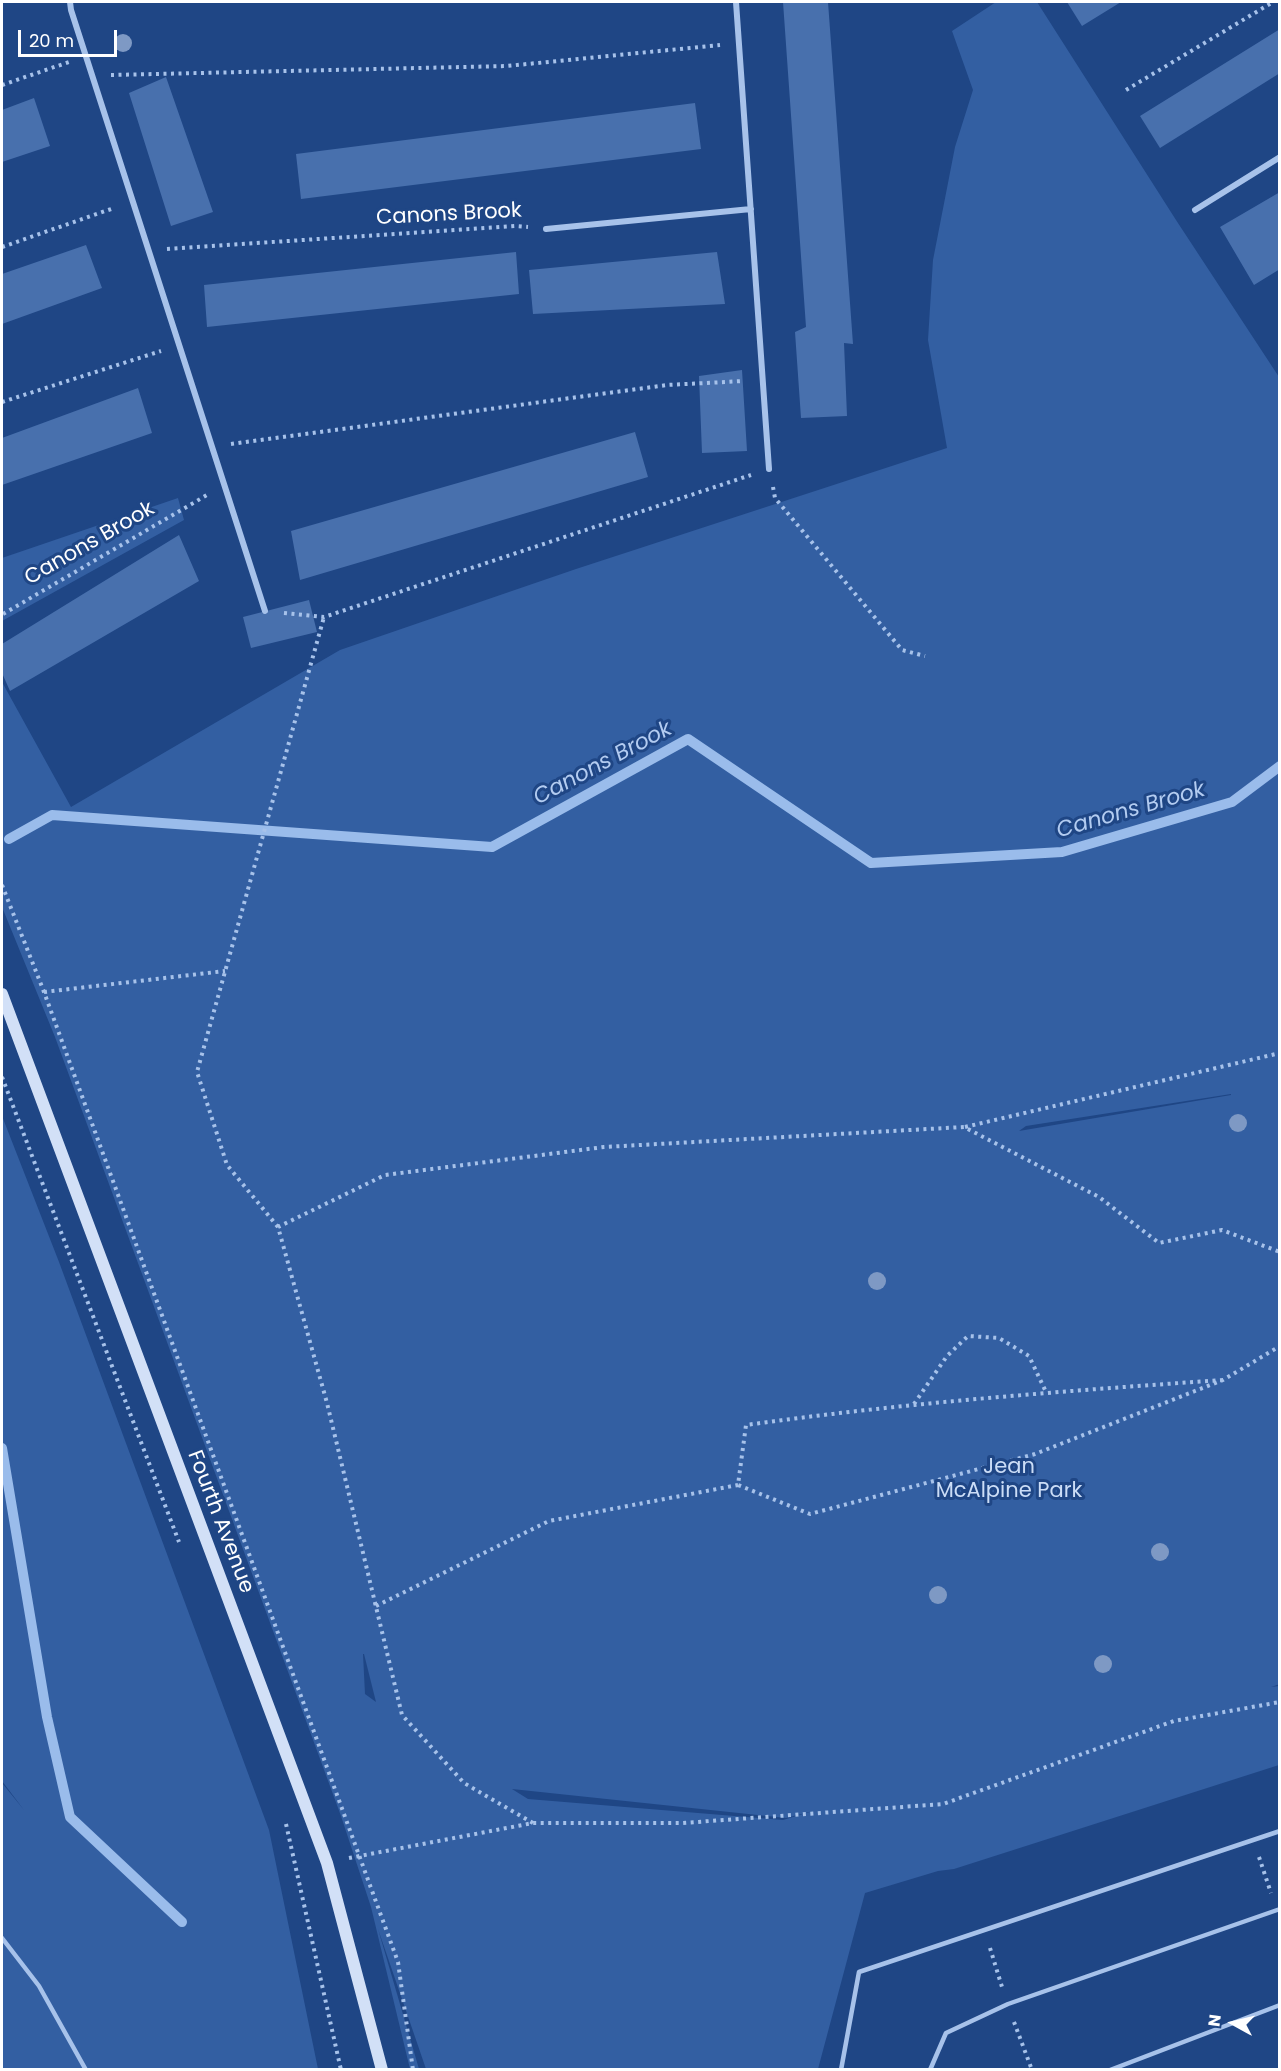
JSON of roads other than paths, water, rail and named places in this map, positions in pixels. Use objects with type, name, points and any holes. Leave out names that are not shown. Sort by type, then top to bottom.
[{"type":"street","points":[[70,2],[265,611]]},
{"type":"street","points":[[736,2],[769,469]]},
{"type":"street","points":[[1196,210],[1280,157]]},
{"type":"street","name":"Canons Brook","points":[[546,229],[751,209]]},
{"type":"street","name":"Fourth Avenue","points":[[2,994],[327,1863],[382,2070]]},
{"type":"lane","points":[[841,2070],[859,1972],[1280,1831]]},
{"type":"lane","points":[[930,2070],[946,2033],[1008,2004],[1278,1910]]},
{"type":"lane","points":[[2,1938],[39,1986],[86,2070]]},
{"type":"lane","points":[[1110,2070],[1280,2005]]},
{"type":"waterway","name":"Canons Brook","points":[[9,839],[52,815],[492,847],[688,739],[871,863],[1062,852],[1232,802],[1280,766]]},
{"type":"waterway","points":[[2,1448],[47,1717],[70,1817],[182,1922]]},
{"type":"park label","name":"Jean McAlpine Park","points":[[1009,1480]]}]
